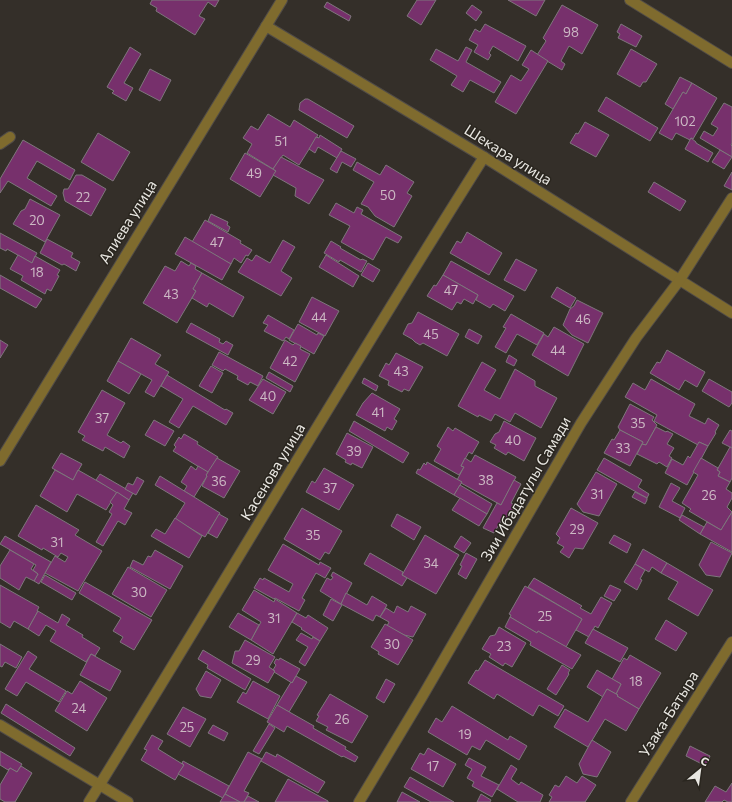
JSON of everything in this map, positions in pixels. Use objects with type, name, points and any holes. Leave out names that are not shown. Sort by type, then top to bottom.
[{"type":"street","name":"Алиева улица","points":[[0,461],[282,0]]},
{"type":"street","points":[[630,0],[732,63]]},
{"type":"street","name":"Шекара улица","points":[[266,26],[484,157],[732,313]]},
{"type":"street","points":[[0,144],[10,137]]},
{"type":"street","name":"Касенова улица","points":[[89,802],[305,449],[402,287],[484,157]]},
{"type":"street","name":"Зии Ибадатулы Самади","points":[[359,802],[422,697],[581,422],[636,338],[679,281],[732,198]]},
{"type":"street","name":"Узака-Батыра","points":[[631,802],[732,642]]},
{"type":"street","points":[[0,725],[128,802]]},
{"type":"building","points":[[152,0],[219,0],[215,7],[208,2],[199,16],[205,19],[195,35],[156,11],[157,8],[150,4]]},
{"type":"building","points":[[417,0],[436,0],[421,25],[407,16]]},
{"type":"building","points":[[508,0],[545,0],[536,16]]},
{"type":"building","points":[[327,2],[351,16],[349,21],[324,7]]},
{"type":"building","points":[[472,5],[482,12],[476,21],[466,13]]},
{"type":"building","points":[[562,5],[598,25],[582,54],[569,46],[561,61],[565,64],[562,70],[537,55],[546,41],[543,38]]},
{"type":"building","points":[[485,24],[526,46],[518,61],[493,46],[489,53],[491,55],[488,60],[474,52],[478,45],[469,40],[475,29],[480,32]]},
{"type":"building","points":[[621,24],[642,36],[636,47],[618,38],[620,34],[617,32]]},
{"type":"building","points":[[130,47],[141,54],[124,83],[133,88],[126,101],[112,93],[114,91],[107,87]]},
{"type":"building","points":[[466,47],[472,50],[466,62],[501,82],[494,93],[470,80],[463,92],[451,85],[457,76],[430,60],[436,49],[458,61]]},
{"type":"building","points":[[631,49],[657,64],[646,82],[643,82],[640,87],[617,74]]},
{"type":"building","points":[[531,50],[548,61],[516,114],[495,102],[511,75],[521,81],[529,69],[522,65]]},
{"type":"building","points":[[150,69],[171,80],[160,101],[139,90]]},
{"type":"building","points":[[680,77],[692,83],[686,94],[683,92],[673,109],[665,104]]},
{"type":"building","points":[[692,83],[717,98],[693,139],[691,138],[690,140],[676,133],[672,140],[659,133],[683,92],[686,94]]},
{"type":"building","points":[[606,97],[658,128],[650,141],[598,111]]},
{"type":"building","points":[[305,99],[308,99],[354,126],[347,138],[299,110],[300,103]]},
{"type":"building","points":[[724,103],[732,107],[732,157],[700,138],[704,131],[713,136],[718,128],[711,124]]},
{"type":"building","points":[[268,114],[290,127],[294,120],[318,135],[299,165],[283,155],[273,169],[247,153],[252,144],[243,138],[251,126],[258,130]]},
{"type":"building","points":[[585,122],[609,135],[596,157],[570,143],[576,133],[578,134]]},
{"type":"building","points":[[98,133],[130,152],[113,181],[81,162]]},
{"type":"building","points":[[320,135],[342,149],[337,158],[318,147],[315,153],[309,149],[316,137],[319,138]]},
{"type":"building","points":[[691,138],[696,143],[713,153],[708,162],[685,149]]},
{"type":"building","points":[[23,140],[75,170],[70,180],[37,161],[27,178],[57,196],[51,206],[8,181],[0,193],[0,179]]},
{"type":"building","points":[[720,150],[732,157],[724,169],[712,162]]},
{"type":"building","points":[[341,151],[356,159],[351,167],[342,162],[337,173],[330,169]]},
{"type":"building","points":[[245,153],[276,171],[260,197],[230,179]]},
{"type":"building","points":[[281,157],[324,180],[309,204],[295,196],[296,188],[273,175],[276,171],[273,169]]},
{"type":"building","points":[[357,162],[380,175],[386,165],[414,182],[407,193],[412,196],[394,227],[375,216],[368,207],[361,204],[374,182],[353,170]]},
{"type":"building","points":[[732,172],[732,190],[724,186]]},
{"type":"building","points":[[76,175],[82,175],[106,189],[91,216],[65,201],[63,193],[64,189],[68,189]]},
{"type":"building","points":[[654,182],[686,201],[680,211],[648,192]]},
{"type":"building","points":[[30,199],[60,215],[45,242],[13,224],[21,211],[25,209]]},
{"type":"building","points":[[336,203],[354,213],[357,207],[363,210],[361,214],[402,237],[398,243],[386,237],[373,260],[341,242],[350,226],[329,215]]},
{"type":"building","points":[[211,214],[228,222],[227,225],[230,227],[228,232],[208,221]]},
{"type":"building","points":[[205,220],[241,241],[240,243],[252,250],[248,256],[246,255],[241,263],[234,258],[231,264],[192,242]]},
{"type":"building","points":[[467,232],[502,253],[489,275],[450,253],[457,241],[461,243]]},
{"type":"building","points":[[0,233],[37,253],[32,263],[7,249],[6,251],[0,248]]},
{"type":"building","points":[[185,237],[231,264],[222,280],[175,254]]},
{"type":"building","points":[[47,239],[73,253],[71,257],[80,262],[76,271],[40,253]]},
{"type":"building","points":[[283,240],[295,247],[281,271],[292,278],[281,296],[238,272],[247,258],[252,261],[256,255],[270,263]]},
{"type":"building","points":[[331,241],[361,260],[367,261],[361,272],[324,253]]},
{"type":"building","points":[[18,255],[32,263],[35,256],[60,270],[57,275],[59,276],[51,291],[47,289],[45,294],[21,280],[23,276],[10,269]]},
{"type":"building","points":[[326,255],[359,276],[353,287],[319,267]]},
{"type":"building","points":[[516,259],[537,270],[525,291],[504,280]]},
{"type":"building","points":[[181,261],[189,266],[191,263],[196,266],[195,269],[202,273],[193,289],[196,291],[177,323],[143,303],[165,266],[175,271]]},
{"type":"building","points":[[451,261],[514,296],[505,311],[493,304],[490,308],[476,300],[478,295],[443,275]]},
{"type":"building","points":[[368,263],[380,270],[373,282],[361,275]]},
{"type":"building","points":[[202,273],[244,297],[233,317],[209,303],[207,307],[192,298],[196,291],[193,289]]},
{"type":"building","points":[[0,275],[42,299],[36,308],[0,288]]},
{"type":"building","points":[[443,275],[478,295],[473,304],[464,299],[461,304],[457,302],[452,310],[427,296]]},
{"type":"building","points":[[557,287],[576,298],[570,308],[551,297]]},
{"type":"building","points":[[312,297],[339,311],[325,336],[299,322]]},
{"type":"building","points":[[577,300],[603,313],[588,343],[572,335],[563,325],[570,309],[574,306]]},
{"type":"building","points":[[418,312],[459,334],[447,356],[423,343],[420,345],[403,334],[408,324],[412,323]]},
{"type":"building","points":[[511,314],[544,333],[537,345],[517,334],[506,353],[495,347],[506,328],[503,327]]},
{"type":"building","points":[[268,315],[294,330],[289,339],[286,337],[283,341],[264,331],[268,325],[263,323]]},
{"type":"building","points":[[191,323],[220,339],[219,342],[223,344],[226,341],[233,345],[228,355],[186,332]]},
{"type":"building","points":[[298,324],[317,335],[318,333],[324,336],[314,354],[289,340]]},
{"type":"building","points":[[554,327],[584,344],[568,376],[532,355],[544,334],[548,337]]},
{"type":"building","points":[[469,329],[482,336],[478,344],[465,337]]},
{"type":"building","points":[[131,338],[161,355],[155,364],[169,372],[154,397],[145,392],[152,380],[118,361]]},
{"type":"building","points":[[0,340],[8,345],[0,358]]},
{"type":"building","points":[[285,340],[293,345],[295,343],[301,346],[300,349],[310,354],[295,382],[270,368]]},
{"type":"building","points":[[667,350],[705,372],[697,387],[685,380],[679,390],[650,373],[657,362],[660,363]]},
{"type":"building","points":[[219,352],[263,376],[258,386],[250,382],[248,385],[237,379],[238,376],[225,369],[223,371],[212,365]]},
{"type":"building","points":[[396,353],[423,367],[409,391],[404,389],[402,392],[388,385],[389,381],[379,376],[386,363],[389,365]]},
{"type":"building","points":[[509,355],[517,360],[514,366],[506,362]]},
{"type":"building","points":[[118,361],[141,374],[129,394],[107,381]]},
{"type":"building","points":[[482,362],[496,370],[484,390],[500,399],[515,369],[535,381],[535,386],[557,398],[541,428],[515,413],[510,422],[495,414],[491,421],[479,415],[478,417],[458,406]]},
{"type":"building","points":[[211,366],[223,373],[212,393],[199,386]]},
{"type":"building","points":[[269,372],[293,386],[290,392],[266,378]]},
{"type":"building","points":[[167,375],[225,410],[226,409],[233,413],[226,425],[193,406],[179,428],[169,422],[183,399],[161,386]]},
{"type":"building","points":[[364,378],[378,386],[376,391],[362,383]]},
{"type":"building","points":[[263,379],[286,392],[273,414],[249,400]]},
{"type":"building","points":[[651,379],[695,404],[689,416],[705,424],[708,418],[719,425],[708,446],[699,442],[698,445],[654,421],[657,415],[625,397],[633,383],[645,390]]},
{"type":"building","points":[[709,379],[732,392],[732,403],[729,407],[702,391]]},
{"type":"building","points":[[102,390],[125,403],[107,435],[121,443],[123,441],[130,446],[124,458],[105,447],[103,451],[82,440],[85,436],[78,432]]},
{"type":"building","points":[[372,393],[400,409],[394,419],[397,421],[392,430],[387,427],[385,431],[356,415],[363,403]]},
{"type":"building","points":[[630,404],[654,417],[652,420],[657,425],[646,445],[620,430],[618,427]]},
{"type":"building","points":[[154,420],[174,431],[165,446],[145,435]]},
{"type":"building","points":[[354,421],[409,453],[403,463],[349,431]]},
{"type":"building","points":[[504,421],[536,438],[524,461],[508,452],[506,455],[494,448],[496,445],[490,442],[495,434],[499,432]]},
{"type":"building","points":[[448,427],[453,431],[455,428],[479,442],[472,454],[469,452],[461,466],[464,467],[459,475],[434,461],[441,449],[437,446]]},
{"type":"building","points":[[656,427],[673,434],[667,444],[674,448],[669,456],[672,458],[667,467],[659,462],[657,464],[637,454],[642,444],[646,445]]},
{"type":"building","points":[[620,430],[643,442],[630,466],[604,453],[612,439],[614,440]]},
{"type":"building","points":[[730,430],[732,431],[732,448],[722,443]]},
{"type":"building","points":[[347,433],[373,447],[362,468],[352,463],[351,465],[345,462],[346,460],[336,454]]},
{"type":"building","points":[[184,434],[198,442],[197,444],[218,457],[209,473],[173,451],[176,447],[174,445],[179,437],[181,439]]},
{"type":"building","points":[[699,442],[708,446],[687,485],[665,473],[672,459],[683,465],[688,456],[690,458]]},
{"type":"building","points":[[730,447],[732,448],[732,478],[730,482],[718,476],[720,472],[717,470]]},
{"type":"building","points":[[61,453],[82,464],[73,480],[52,468]]},
{"type":"building","points":[[475,455],[516,477],[501,505],[457,480],[464,467],[461,466],[465,458],[471,462]]},
{"type":"building","points":[[217,458],[240,471],[224,498],[202,486],[207,476],[206,475]]},
{"type":"building","points":[[604,458],[642,480],[638,487],[649,494],[647,498],[597,470]]},
{"type":"building","points":[[701,458],[718,468],[717,470],[720,472],[718,476],[730,482],[726,489],[732,493],[732,498],[727,507],[732,512],[721,530],[689,511],[691,509],[682,503],[698,475],[693,472]]},
{"type":"building","points":[[427,462],[462,482],[454,495],[416,473],[418,469],[420,470],[424,463],[426,465]]},
{"type":"building","points":[[191,466],[196,470],[198,466],[208,472],[194,497],[184,491],[187,486],[181,482]]},
{"type":"building","points":[[324,468],[354,485],[339,510],[306,492],[312,481],[315,483]]},
{"type":"building","points":[[55,470],[73,480],[78,470],[117,492],[106,510],[77,494],[67,512],[40,496]]},
{"type":"building","points":[[596,472],[617,484],[599,516],[583,512],[577,504]]},
{"type":"building","points":[[100,474],[133,493],[129,500],[96,480]]},
{"type":"building","points":[[160,476],[220,513],[205,537],[175,519],[185,503],[155,485]]},
{"type":"building","points":[[137,477],[144,481],[136,495],[125,489],[128,483],[133,485]]},
{"type":"building","points":[[514,480],[521,484],[511,503],[516,506],[508,521],[503,518],[494,533],[483,528],[497,503],[501,505]]},
{"type":"building","points":[[671,483],[680,488],[672,501],[685,508],[680,518],[659,507]]},
{"type":"building","points":[[460,485],[492,504],[487,514],[454,495]]},
{"type":"building","points":[[117,492],[129,500],[124,509],[132,513],[125,525],[118,521],[103,546],[96,542],[112,514],[109,512],[113,505],[110,502]]},
{"type":"building","points":[[635,492],[647,498],[645,504],[632,497]]},
{"type":"building","points":[[460,498],[487,514],[479,526],[452,510]]},
{"type":"building","points":[[36,505],[79,530],[75,535],[102,551],[78,591],[45,573],[55,556],[65,562],[68,557],[61,553],[58,557],[43,548],[42,550],[18,536]]},
{"type":"building","points":[[302,508],[342,531],[329,554],[325,552],[320,560],[284,539]]},
{"type":"building","points":[[571,508],[598,523],[583,549],[575,548],[569,558],[560,552],[564,547],[557,543],[560,538],[556,534]]},
{"type":"building","points":[[732,512],[732,552],[700,534],[707,522],[721,530]]},
{"type":"building","points":[[219,514],[228,519],[217,538],[208,533]]},
{"type":"building","points":[[397,514],[421,527],[414,540],[391,526]]},
{"type":"building","points":[[682,515],[704,527],[700,534],[679,520]]},
{"type":"building","points":[[175,518],[202,536],[189,558],[151,536],[156,529],[165,534]]},
{"type":"building","points":[[425,535],[459,555],[436,594],[402,575]]},
{"type":"building","points":[[614,535],[631,544],[627,553],[609,543]]},
{"type":"building","points":[[5,536],[51,562],[39,584],[34,581],[38,574],[33,570],[36,565],[0,544]]},
{"type":"building","points":[[461,536],[471,543],[464,553],[454,547]]},
{"type":"building","points":[[711,542],[732,553],[720,577],[706,575],[699,565]]},
{"type":"building","points":[[283,544],[319,565],[320,562],[331,568],[325,578],[316,573],[302,598],[305,600],[299,611],[254,588],[260,578],[263,580],[264,578],[289,592],[293,584],[268,570]]},
{"type":"building","points":[[643,549],[667,563],[661,573],[652,567],[649,572],[635,564]]},
{"type":"building","points":[[10,550],[34,564],[31,569],[38,574],[34,581],[26,577],[19,590],[0,578],[0,566]]},
{"type":"building","points":[[155,550],[183,566],[170,589],[130,567],[133,560],[143,565],[148,556],[151,557]]},
{"type":"building","points":[[370,553],[403,572],[402,575],[407,578],[402,586],[364,564]]},
{"type":"building","points":[[466,553],[477,559],[466,579],[458,574],[462,566],[460,565]]},
{"type":"building","points":[[667,563],[713,590],[698,616],[668,599],[678,582],[661,573]]},
{"type":"building","points":[[635,564],[645,570],[640,579],[642,580],[637,590],[624,582]]},
{"type":"building","points":[[128,567],[167,590],[151,617],[112,594]]},
{"type":"building","points":[[333,572],[352,583],[341,604],[320,591],[327,578],[331,580],[333,577],[331,576]]},
{"type":"building","points":[[45,575],[76,593],[72,600],[41,582]]},
{"type":"building","points":[[534,578],[582,606],[580,608],[591,614],[601,597],[612,603],[598,628],[595,626],[589,637],[576,630],[582,619],[528,587]]},
{"type":"building","points":[[85,582],[152,620],[134,650],[120,642],[123,637],[113,631],[121,618],[79,593]]},
{"type":"building","points":[[0,585],[39,607],[28,629],[14,621],[10,628],[0,622]]},
{"type":"building","points":[[610,585],[621,590],[614,601],[604,596]]},
{"type":"building","points":[[525,586],[582,619],[566,647],[538,631],[537,633],[510,617],[511,615],[509,614]]},
{"type":"building","points":[[254,590],[274,602],[275,599],[297,613],[273,654],[251,640],[261,622],[242,610]]},
{"type":"building","points":[[346,593],[367,605],[372,596],[387,605],[380,617],[376,615],[373,621],[341,604]]},
{"type":"building","points":[[331,599],[342,605],[333,621],[323,615]]},
{"type":"building","points":[[397,606],[408,612],[411,606],[426,614],[413,637],[404,635],[387,626],[389,622],[380,617],[386,608],[394,613]]},
{"type":"building","points":[[38,611],[58,623],[62,614],[70,619],[66,625],[83,635],[82,637],[100,648],[95,656],[91,654],[86,662],[50,641],[56,631],[46,625],[39,636],[28,629]]},
{"type":"building","points":[[238,613],[259,625],[251,640],[229,627]]},
{"type":"building","points":[[297,613],[306,618],[308,615],[328,628],[320,641],[292,622]]},
{"type":"building","points":[[510,617],[537,633],[538,631],[581,655],[572,669],[530,645],[531,642],[505,627]]},
{"type":"building","points":[[666,620],[687,633],[676,651],[655,639]]},
{"type":"building","points":[[385,624],[413,640],[398,665],[378,654],[379,652],[371,647]]},
{"type":"building","points":[[499,627],[526,643],[512,667],[505,663],[503,666],[489,657],[491,654],[482,649],[490,636],[495,635]]},
{"type":"building","points":[[593,629],[628,648],[620,662],[585,643]]},
{"type":"building","points":[[301,633],[312,639],[313,637],[320,641],[305,666],[299,662],[308,647],[296,640]]},
{"type":"building","points":[[245,640],[275,657],[269,667],[275,671],[268,683],[232,663],[235,651],[239,651]]},
{"type":"building","points":[[0,644],[22,657],[16,668],[5,662],[2,667],[0,666]]},
{"type":"building","points":[[203,650],[251,679],[245,690],[207,668],[208,665],[198,659]]},
{"type":"building","points":[[28,651],[37,657],[29,669],[66,691],[59,702],[26,682],[17,696],[5,689]]},
{"type":"building","points":[[91,654],[121,671],[110,691],[80,675]]},
{"type":"building","points":[[630,655],[661,673],[639,709],[617,696],[618,695],[616,694],[621,684],[612,679],[624,658],[627,660]]},
{"type":"building","points":[[280,658],[300,669],[292,683],[273,670],[276,665],[274,663],[276,659],[279,660]]},
{"type":"building","points":[[485,660],[564,706],[558,716],[539,705],[533,716],[497,694],[494,699],[468,683],[476,670],[478,671]]},
{"type":"building","points":[[562,665],[570,670],[556,695],[547,689]]},
{"type":"building","points":[[597,670],[621,684],[616,694],[607,689],[603,697],[587,687]]},
{"type":"building","points":[[206,671],[221,680],[211,698],[200,696],[196,689]]},
{"type":"building","points":[[296,676],[307,682],[289,712],[277,705]]},
{"type":"building","points":[[386,679],[395,684],[384,703],[376,698]]},
{"type":"building","points":[[80,681],[107,698],[87,731],[55,711],[67,691],[72,694]]},
{"type":"building","points":[[253,681],[280,696],[268,719],[237,702],[243,692],[246,694]]},
{"type":"building","points":[[607,689],[639,709],[626,731],[605,719],[588,747],[554,727],[565,709],[588,722]]},
{"type":"building","points":[[330,694],[368,716],[352,743],[326,730],[328,727],[316,721],[319,716],[317,715]]},
{"type":"building","points":[[6,704],[75,748],[70,756],[1,713]]},
{"type":"building","points":[[277,705],[314,726],[313,728],[346,747],[345,749],[358,757],[355,762],[343,756],[342,757],[287,726],[284,732],[267,722]]},
{"type":"building","points":[[452,706],[508,740],[510,736],[527,746],[519,760],[486,740],[480,750],[472,746],[467,755],[428,732],[436,718],[442,722]]},
{"type":"building","points":[[183,707],[206,719],[190,747],[167,734]]},
{"type":"building","points":[[269,724],[275,728],[259,754],[253,751]]},
{"type":"building","points":[[213,725],[228,733],[224,741],[208,733]]},
{"type":"building","points":[[152,735],[163,741],[158,749],[184,765],[175,780],[141,760],[147,750],[144,749]]},
{"type":"building","points":[[592,740],[611,752],[597,777],[583,774],[579,764]]},
{"type":"building","points":[[690,746],[710,756],[706,766],[686,756]]},
{"type":"building","points":[[428,748],[456,764],[443,787],[411,769],[420,753],[424,755]]},
{"type":"building","points":[[0,751],[22,764],[17,772],[10,768],[8,770],[0,765]]},
{"type":"building","points":[[248,752],[262,759],[244,791],[249,793],[244,802],[240,802],[225,794]]},
{"type":"building","points":[[266,752],[276,757],[277,754],[325,782],[318,793],[261,761]]},
{"type":"building","points":[[469,758],[486,767],[481,776],[499,785],[492,797],[472,786],[474,782],[467,778],[472,769],[465,765]]},
{"type":"building","points":[[183,761],[229,786],[223,798],[178,774],[184,765],[182,763]]},
{"type":"building","points":[[511,765],[517,769],[511,779],[519,785],[521,782],[543,795],[540,802],[518,802],[497,789]]},
{"type":"building","points":[[21,766],[32,773],[15,802],[5,802],[0,799],[0,785],[10,768],[17,772]]},
{"type":"building","points":[[566,776],[577,783],[582,776],[596,785],[585,802],[549,802],[552,797],[549,795],[555,785],[559,787]]},
{"type":"building","points":[[410,777],[454,802],[431,802],[404,787]]},
{"type":"building","points":[[288,779],[328,801],[328,802],[275,802]]},
{"type":"building","points":[[732,783],[732,802],[724,800],[722,802],[705,802],[715,786],[726,792]]},
{"type":"building","points":[[402,792],[420,802],[397,802]]},
{"type":"building","points":[[225,794],[240,802],[220,802]]},
{"type":"building","points":[[481,794],[491,800],[490,802],[477,802]]},
{"type":"building","points":[[248,796],[259,802],[244,802]]}]
